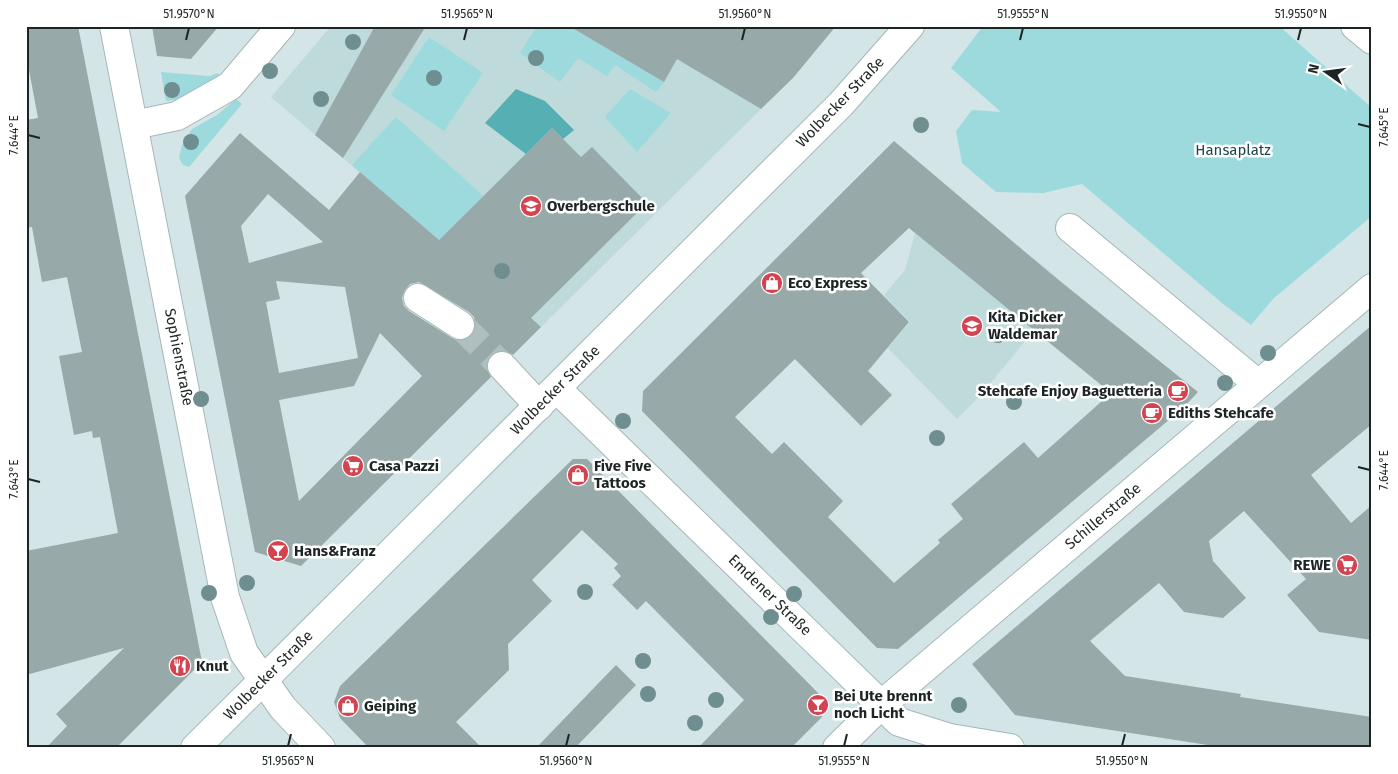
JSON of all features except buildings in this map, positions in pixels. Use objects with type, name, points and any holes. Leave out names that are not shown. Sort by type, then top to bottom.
[{"type":"street","name":"Sophienstraße","points":[[114,26],[225,597],[244,653],[283,708],[321,748]]},
{"type":"street","points":[[134,126],[178,116],[230,86],[281,26]]},
{"type":"street","name":"Wolbecker Straße","points":[[195,748],[548,397],[729,213],[841,104],[910,26]]},
{"type":"street","points":[[1355,26],[1372,40]]},
{"type":"street","points":[[1070,228],[1258,384]]},
{"type":"street","name":"Schillerstraße","points":[[837,748],[881,705],[1372,288]]},
{"type":"street","points":[[418,298],[460,325]]},
{"type":"street","name":"Emdener Straße","points":[[502,366],[548,397],[846,668],[899,722],[950,738],[1010,748]]},
{"type":"shaded area","name":"Overbergschule","points":[[331,26],[733,26],[747,38],[711,79],[761,109],[541,327],[271,97]]},
{"type":"shaded area","points":[[516,89],[545,101],[574,130],[563,139],[552,128],[526,154],[485,123]]},
{"type":"shaded area","name":"Kita Dicker Waldemar","points":[[915,233],[982,288],[1017,246],[1051,272],[1068,289],[979,397],[957,419],[888,348],[910,322],[884,295],[905,270]]},
{"type":"green space","points":[[537,26],[569,26],[664,82],[656,92],[615,65],[607,76],[578,58],[560,82],[520,53]]},
{"type":"green space","name":"Hansaplatz","points":[[983,26],[1279,26],[1372,108],[1372,216],[1274,298],[1251,325],[1222,303],[1082,184],[1043,193],[996,192],[962,163],[956,131],[972,110],[1001,112],[951,68]]},
{"type":"green space","points":[[429,37],[483,73],[444,131],[391,95]]},
{"type":"green space","points":[[161,72],[209,76],[218,73],[222,78],[186,99],[166,101]]},
{"type":"green space","points":[[630,89],[671,113],[637,152],[605,117]]},
{"type":"green space","points":[[236,99],[242,104],[189,167],[183,165],[179,158],[182,145],[192,129],[217,115]]},
{"type":"green space","points":[[396,117],[483,196],[439,240],[352,165]]},
{"type":"tunnel","points":[[460,325],[502,366]]},
{"type":"place","name":"Overbergschule","points":[[531,206]]},
{"type":"place","name":"Eco Express","points":[[772,283]]},
{"type":"place","name":"Kita Dicker Waldemar","points":[[972,326]]},
{"type":"place","name":"Stehcafe Enjoy Baguetteria","points":[[1178,391]]},
{"type":"place","name":"Ediths Stehcafe","points":[[1152,413]]},
{"type":"place","name":"Casa Pazzi","points":[[353,466]]},
{"type":"place","name":"Five Five Tattoos","points":[[578,475]]},
{"type":"place","name":"Hans&Franz","points":[[278,551]]},
{"type":"place","name":"REWE","points":[[1347,565]]},
{"type":"place","name":"Knut","points":[[180,666]]},
{"type":"place","name":"Bei Ute brennt noch Licht","points":[[818,705]]},
{"type":"place","name":"Geiping","points":[[348,706]]}]
